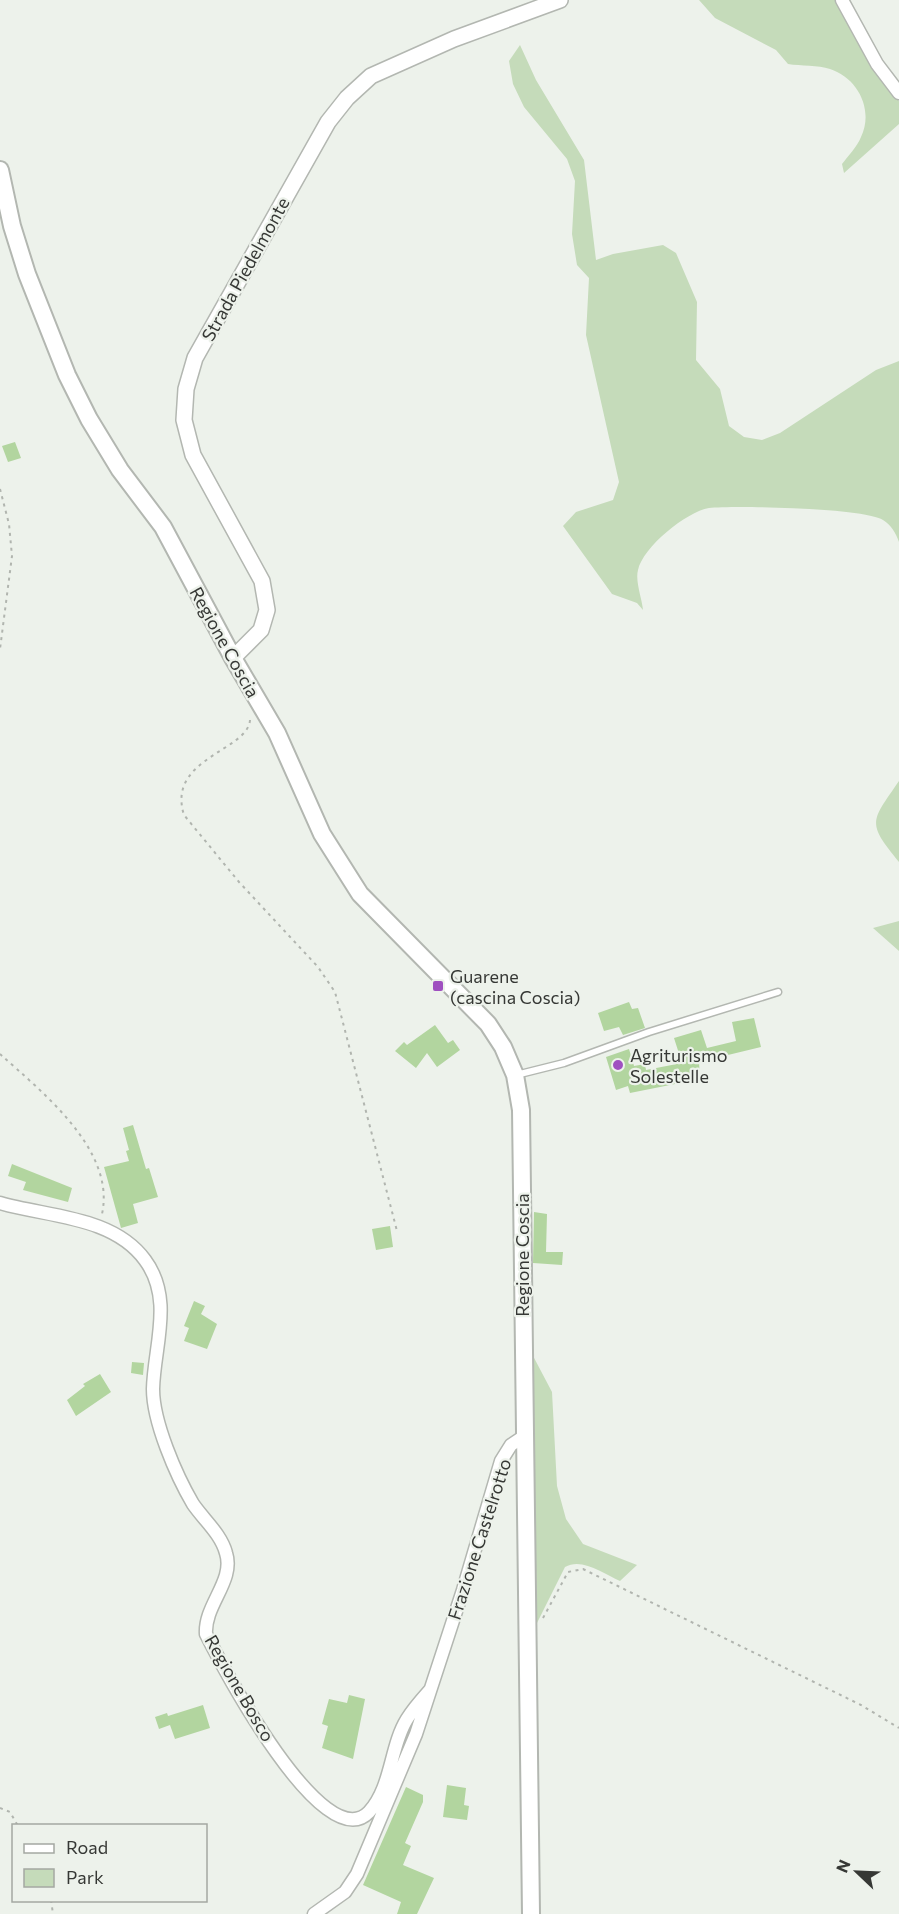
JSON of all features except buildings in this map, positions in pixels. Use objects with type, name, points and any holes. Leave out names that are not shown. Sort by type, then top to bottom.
[{"type":"main road","name":"Regione Coscia","points":[[0,170],[12,226],[27,274],[67,375],[89,419],[120,470],[163,527],[233,658],[277,733],[322,834],[354,885],[488,1024],[515,1075],[521,1110],[526,1435]]},
{"type":"main road","name":"Frazione Castelrotto","points":[[526,1435],[531,1914]]},
{"type":"street","name":"Strada Piedelmonte","points":[[233,658],[261,630],[267,610],[262,581],[193,455],[184,420],[186,389],[195,358],[328,122],[347,98],[371,76],[396,64],[454,39],[560,0]]},
{"type":"street","points":[[842,0],[877,64],[899,93]]},
{"type":"street","name":"Regione Bosco","points":[[0,1203],[99,1226],[121,1239],[145,1260],[160,1294],[160,1333],[153,1389],[157,1415],[178,1475],[226,1553],[228,1567],[208,1610],[205,1621],[206,1634],[295,1779],[327,1811],[344,1820],[356,1820],[368,1813],[390,1768],[406,1720],[430,1690]]},
{"type":"street","name":"Frazione Castelrotto","points":[[314,1914],[345,1892],[357,1874],[416,1734],[501,1461],[510,1445],[526,1435]]},
{"type":"lane","points":[[515,1075],[564,1063],[649,1032],[778,992]]},
{"type":"path","points":[[0,489],[9,524],[12,556],[0,649]]},
{"type":"path","points":[[252,692],[250,725],[201,763],[185,784],[180,795],[181,804],[184,815],[239,882],[318,967],[335,992],[397,1231]]},
{"type":"path","points":[[0,1054],[69,1120],[96,1160],[105,1202],[99,1226]]},
{"type":"path","points":[[543,1618],[568,1572],[583,1569],[861,1706],[899,1728]]},
{"type":"path","points":[[0,1808],[10,1812],[17,1824]]},
{"type":"green space","points":[[699,0],[835,0],[870,63],[899,101],[899,124],[844,173],[842,164],[857,144],[865,127],[864,106],[856,87],[840,73],[830,69],[788,64],[776,50],[715,18]]},
{"type":"green space","points":[[520,45],[536,80],[584,160],[596,260],[613,254],[663,245],[676,253],[697,302],[696,360],[720,389],[729,426],[744,437],[762,440],[780,433],[876,370],[899,361],[899,542],[895,532],[888,524],[871,516],[799,508],[709,508],[678,523],[648,551],[638,570],[637,579],[643,610],[637,603],[612,594],[563,526],[576,512],[613,500],[619,482],[586,335],[589,278],[577,265],[572,234],[575,181],[567,159],[524,107],[513,84],[509,61]]},
{"type":"green space","points":[[899,781],[899,862],[881,838],[876,822],[883,805]]},
{"type":"green space","points":[[899,921],[899,951],[873,928]]},
{"type":"green space","points":[[532,1354],[552,1392],[557,1486],[566,1519],[583,1544],[637,1565],[620,1581],[586,1565],[572,1564],[565,1567],[537,1623]]},
{"type":"place","name":"Guarene (cascina Coscia)","points":[[438,986]]},
{"type":"place","name":"Agriturismo Solestelle","points":[[618,1065]]}]
